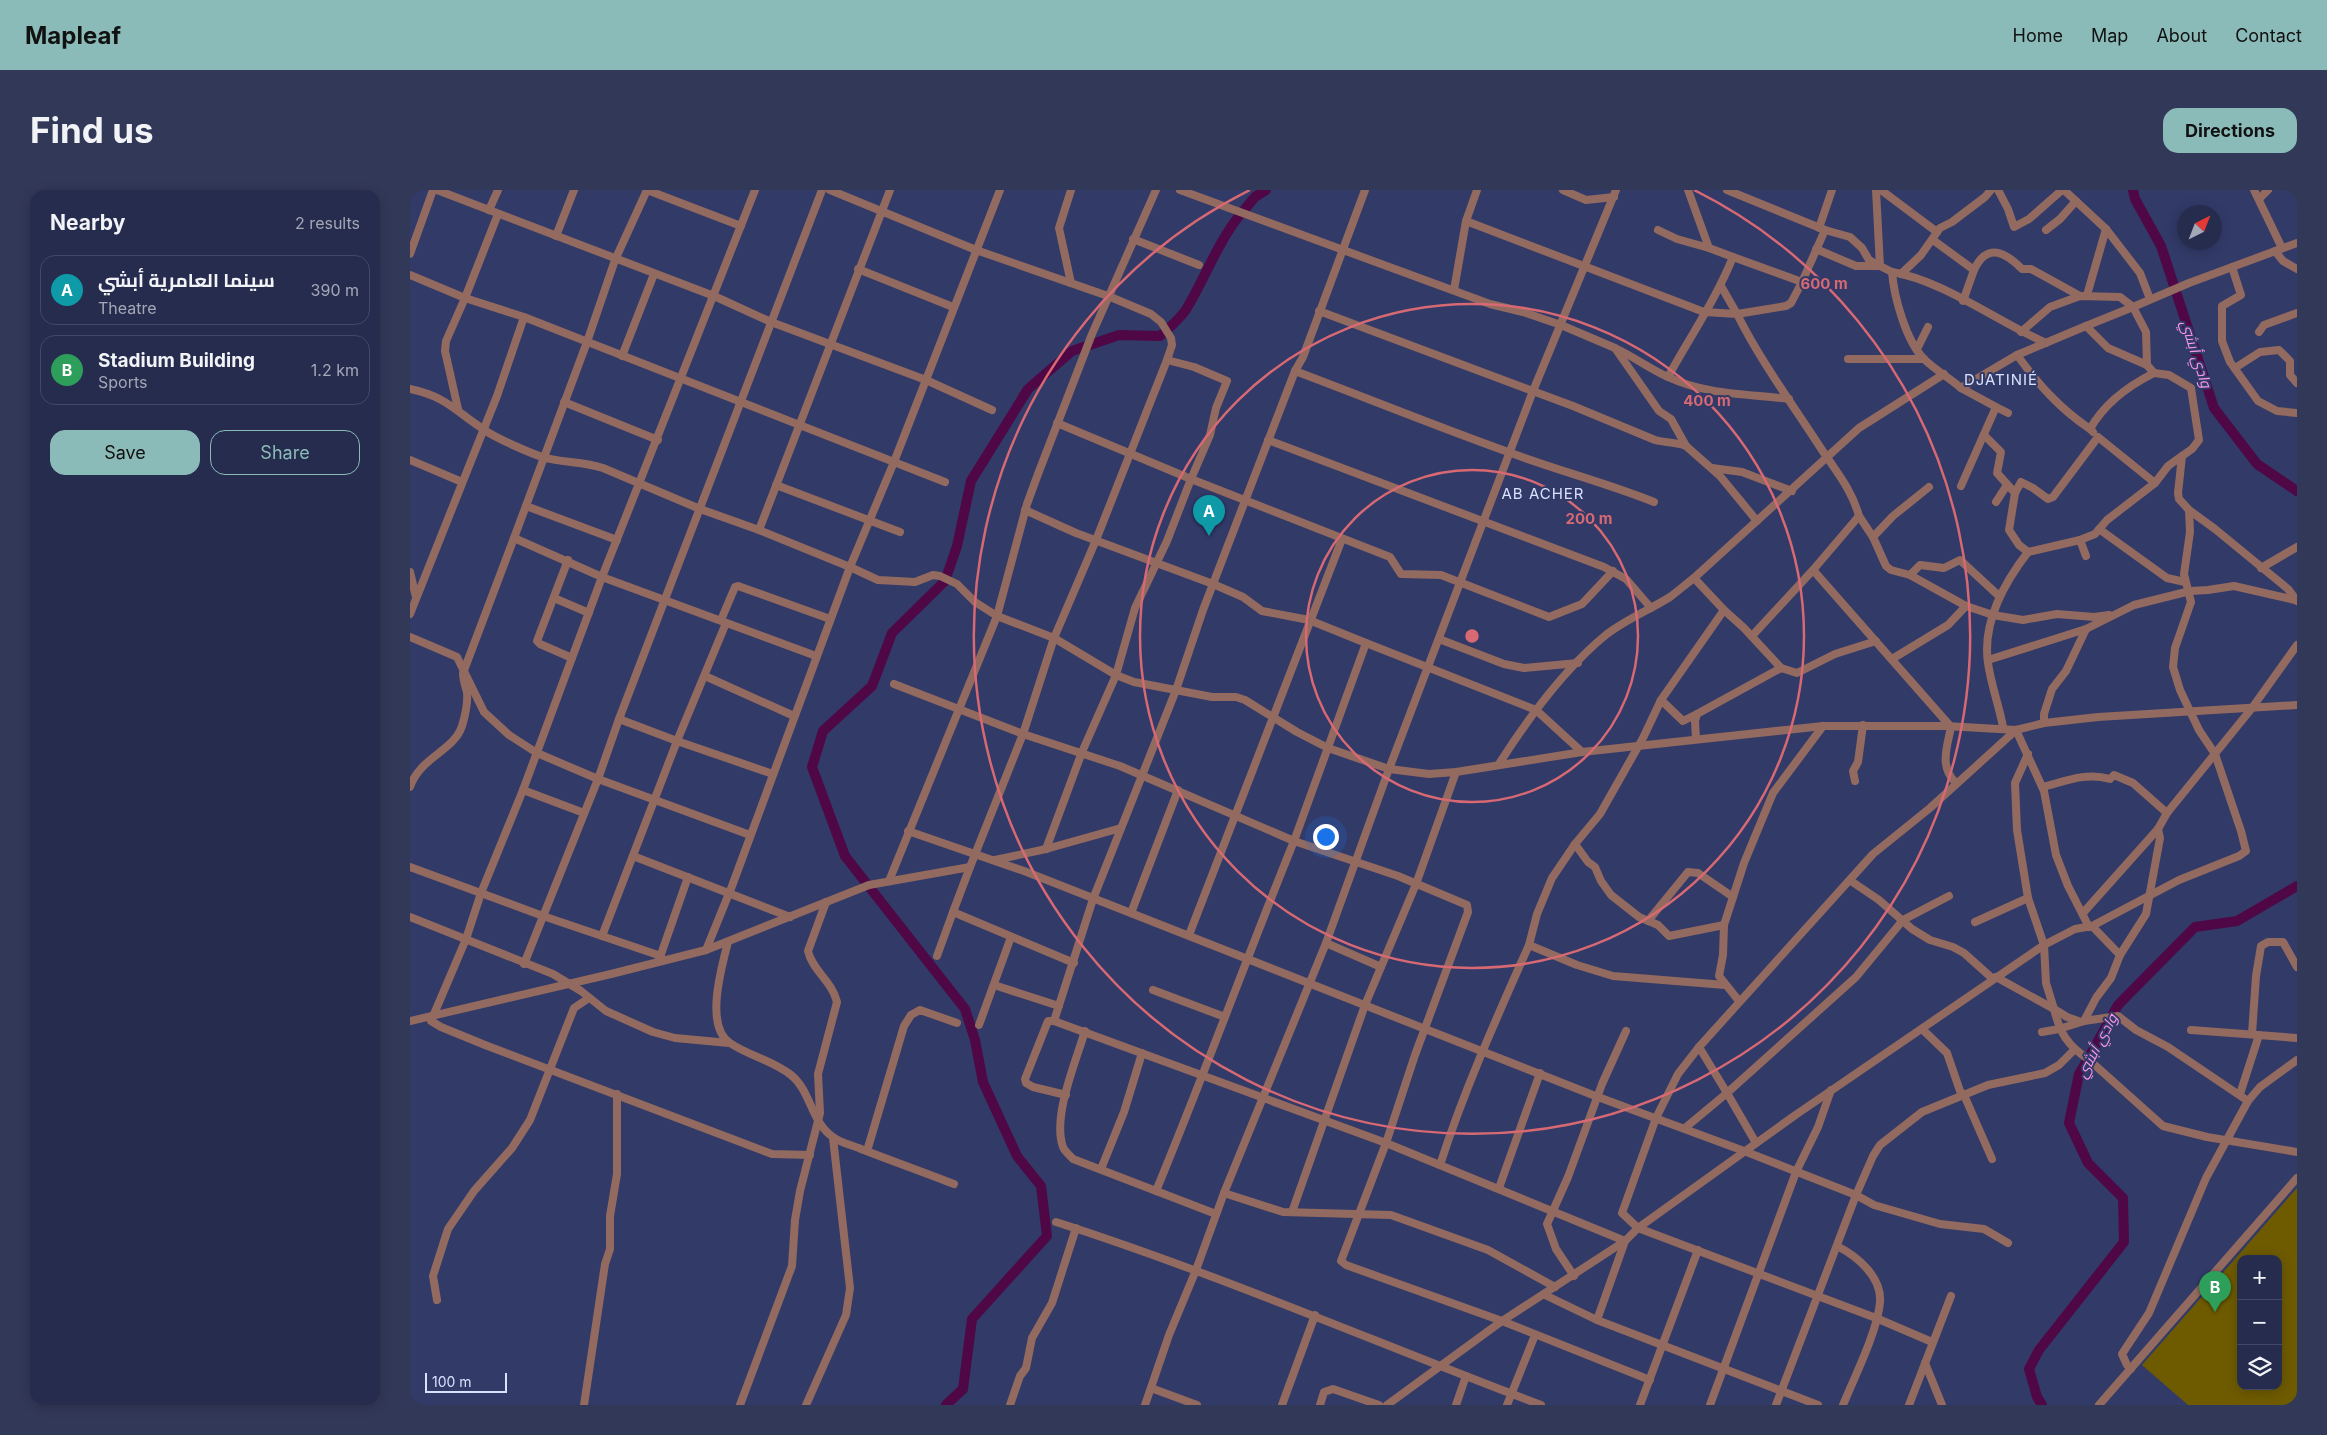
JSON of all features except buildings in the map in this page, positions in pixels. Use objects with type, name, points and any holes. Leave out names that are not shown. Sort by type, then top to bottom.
[{"type":"street","points":[[410,254],[433,190]]},
{"type":"street","points":[[437,190],[615,260],[714,296],[771,322],[830,345],[926,380],[992,410]]},
{"type":"street","points":[[489,210],[498,190]]},
{"type":"street","points":[[556,236],[574,190]]},
{"type":"street","points":[[410,787],[416,773],[426,762],[447,746],[461,729],[467,694],[463,673],[587,342],[615,260],[647,190],[742,226]]},
{"type":"street","points":[[755,190],[658,440],[602,577],[523,790],[481,893],[466,938],[431,1021],[440,1027],[772,1154],[810,1154]]},
{"type":"street","points":[[524,964],[598,779],[619,719],[822,190]]},
{"type":"street","points":[[830,190],[976,250],[1108,296],[1151,314],[1161,322],[1172,342],[1167,360],[1096,540],[1054,638],[1023,734],[937,956]]},
{"type":"street","points":[[759,530],[890,190]]},
{"type":"street","points":[[706,950],[729,894],[850,567],[894,462],[1000,190]]},
{"type":"street","points":[[1071,190],[1059,228],[1071,283]]},
{"type":"street","points":[[889,881],[997,616],[1025,510],[1057,423],[1108,296],[1156,190]]},
{"type":"street","points":[[1180,190],[1490,304],[1523,312],[1561,325],[1640,360],[1668,377],[1722,392],[1789,399]]},
{"type":"street","points":[[1054,1021],[1093,899],[1176,690],[1213,584],[1294,372],[1303,357],[1365,190]]},
{"type":"street","points":[[1454,290],[1466,220],[1477,190]]},
{"type":"street","points":[[1563,190],[1586,200],[1615,193]]},
{"type":"street","points":[[1581,190],[1586,200]]},
{"type":"street","points":[[1688,190],[1709,248]]},
{"type":"street","points":[[1727,190],[1822,229],[1850,237],[1862,248],[1869,260],[1880,266],[1963,301],[2046,343]]},
{"type":"street","points":[[1466,220],[1704,312],[1736,314],[1786,306],[1791,303],[1816,249],[1832,190]]},
{"type":"street","points":[[1876,190],[1880,266]]},
{"type":"street","points":[[1881,190],[1937,232]]},
{"type":"street","points":[[1901,274],[1921,255],[1937,232],[1985,197],[1991,190]]},
{"type":"street","points":[[1998,190],[2014,227],[2029,219],[2063,190],[2106,229],[2140,273],[2154,297]]},
{"type":"street","points":[[2254,190],[2283,261],[2297,269]]},
{"type":"street","points":[[2259,199],[2268,190]]},
{"type":"street","points":[[1145,1405],[1169,1335],[1196,1270],[1224,1193],[1326,944],[1389,770],[1533,391],[1583,266],[1615,193]]},
{"type":"street","points":[[2046,230],[2060,219],[2076,201]]},
{"type":"street","points":[[458,409],[445,352],[446,341],[498,214]]},
{"type":"street","points":[[2083,295],[2106,229]]},
{"type":"street","points":[[1658,230],[1677,240],[1709,248],[1802,282]]},
{"type":"street","points":[[1133,239],[1199,265]]},
{"type":"street","points":[[1933,240],[1974,270]]},
{"type":"street","points":[[1961,388],[2017,355],[2189,283],[2297,243]]},
{"type":"street","points":[[1816,249],[1856,266],[1880,266]]},
{"type":"street","points":[[1963,301],[1979,260],[1987,254],[1998,252],[2008,256],[2022,269],[2030,269],[2083,295]]},
{"type":"street","points":[[1668,377],[1704,312],[1721,286],[1733,257]]},
{"type":"street","points":[[2232,267],[2241,295],[2222,306],[2222,341],[2235,368],[2258,401],[2277,411],[2297,413]]},
{"type":"street","points":[[858,270],[953,307]]},
{"type":"street","points":[[1892,272],[1893,291],[1912,342],[1924,359],[1961,388],[2008,413]]},
{"type":"street","points":[[622,356],[654,274]]},
{"type":"street","points":[[410,276],[465,298],[524,317],[945,482]]},
{"type":"street","points":[[1721,286],[1767,369],[1789,399],[1854,499],[1859,516],[1873,537],[1886,566],[1891,570],[1910,575],[1966,606],[1993,615],[2023,620],[2056,614],[2094,617],[2116,615]]},
{"type":"street","points":[[2021,332],[2050,306],[2083,295],[2120,297],[2133,307],[2146,332],[2147,365]]},
{"type":"street","points":[[1319,311],[1533,391],[1655,440],[1665,443],[1676,442],[1686,446],[1712,468],[1757,521]]},
{"type":"street","points":[[2259,332],[2264,325],[2297,313]]},
{"type":"street","points":[[410,614],[484,430],[524,317]]},
{"type":"street","points":[[2086,326],[2108,348],[2147,365],[2154,373]]},
{"type":"street","points":[[1917,349],[1928,327]]},
{"type":"street","points":[[1615,348],[1659,411],[1672,419],[1686,446]]},
{"type":"street","points":[[2235,368],[2260,352],[2279,350],[2290,361],[2290,375],[2297,383]]},
{"type":"street","points":[[2017,355],[2064,412],[2090,429],[2155,483]]},
{"type":"street","points":[[1848,359],[1924,359]]},
{"type":"street","points":[[1046,849],[1082,752],[1116,675],[1135,608],[1167,541],[1210,435],[1216,408],[1227,381],[1167,360]]},
{"type":"street","points":[[1294,372],[1511,453],[1580,477],[1597,480],[1654,502]]},
{"type":"street","points":[[2003,727],[1988,660],[1988,646],[1993,615],[1999,596],[2028,552],[2080,540],[2095,534],[2099,528],[2155,483],[2168,466],[2192,449],[2199,440],[2191,388],[2169,375],[2154,373],[2121,394],[2097,416],[2090,429]]},
{"type":"street","points":[[1499,764],[1536,710],[1607,634],[1633,616],[1651,608],[1694,578],[1792,491],[1859,428],[1944,374]]},
{"type":"street","points":[[410,388],[434,395],[458,409],[484,430],[543,457],[590,464],[700,509],[759,530],[878,580],[915,582],[933,575],[940,576],[957,584],[975,602],[997,616],[1054,638],[1116,675],[1134,682],[1212,696],[1236,697],[1245,700],[1328,748],[1389,770],[1429,774],[1456,772],[1582,752],[1636,748],[1696,739],[1823,726],[2003,727],[2016,730],[2044,723],[2190,711],[2297,705]]},
{"type":"street","points":[[564,402],[658,440]]},
{"type":"street","points":[[1961,486],[1996,407]]},
{"type":"street","points":[[1057,423],[1191,480],[1390,557],[1401,574],[1442,575],[1550,617],[1582,604],[1613,571]]},
{"type":"street","points":[[1984,435],[2001,452],[1997,473],[2016,492]]},
{"type":"street","points":[[2028,552],[2019,545],[2009,530],[2016,492],[2021,482],[2033,488],[2048,500],[2053,497],[2098,437]]},
{"type":"street","points":[[1268,440],[1613,571],[1626,579],[1651,608]]},
{"type":"street","points":[[2182,456],[2179,499],[2189,510],[2215,528],[2288,589],[2296,601]]},
{"type":"street","points":[[410,460],[462,482]]},
{"type":"street","points":[[1712,468],[1742,472],[1792,491]]},
{"type":"street","points":[[776,485],[900,532]]},
{"type":"street","points":[[1996,502],[2007,485]]},
{"type":"street","points":[[1873,537],[1893,516],[1929,487]]},
{"type":"street","points":[[526,506],[617,540]]},
{"type":"street","points":[[1025,510],[1096,540],[1213,584],[1243,597],[1262,611],[1309,620],[1536,710],[1582,752]]},
{"type":"street","points":[[1388,1405],[1502,1321],[1574,1276],[1625,1241],[1638,1228],[1756,1142],[2044,945],[2075,929],[2090,926],[2198,871],[2244,854],[2246,851],[2241,831],[2215,754],[2199,730],[2173,667],[2175,648],[2185,617],[2190,609],[2190,591],[2185,582],[2190,532],[2189,510]]},
{"type":"street","points":[[1752,636],[1813,570],[1859,516]]},
{"type":"street","points":[[2099,528],[2167,578],[2185,582]]},
{"type":"street","points":[[514,538],[568,560],[602,577],[816,656]]},
{"type":"street","points":[[1189,936],[1242,802],[1309,620],[1342,539]]},
{"type":"street","points":[[2080,540],[2086,556]]},
{"type":"street","points":[[2261,568],[2297,547]]},
{"type":"street","points":[[568,560],[537,641],[572,658]]},
{"type":"street","points":[[1910,575],[1920,565],[1944,568],[1960,560],[1999,596]]},
{"type":"street","points":[[1813,570],[1951,727]]},
{"type":"street","points":[[410,572],[416,598]]},
{"type":"street","points":[[1694,578],[1781,668],[1797,673],[1835,654],[1876,641]]},
{"type":"street","points":[[602,936],[654,799],[705,676],[735,586],[830,619]]},
{"type":"street","points":[[1988,660],[2086,629],[2134,605],[2190,591],[2234,586],[2296,601]]},
{"type":"street","points":[[554,598],[589,613]]},
{"type":"street","points":[[1892,659],[1948,625],[1966,606]]},
{"type":"street","points":[[1440,1165],[1449,1137],[1529,945],[1546,892],[1574,844],[1600,814],[1643,738],[1661,700],[1724,610]]},
{"type":"street","points":[[2044,723],[2044,714],[2052,689],[2066,670],[2086,629]]},
{"type":"street","points":[[410,637],[457,657],[463,673],[484,712],[509,734],[537,753],[598,779],[750,836]]},
{"type":"street","points":[[1439,639],[1504,664],[1524,668],[1578,663]]},
{"type":"street","points":[[1156,1191],[1204,1076],[1247,958],[1294,841],[1366,643]]},
{"type":"street","points":[[2083,913],[2158,829],[2167,813],[2252,708],[2297,645]]},
{"type":"street","points":[[1661,700],[1682,721],[1781,668]]},
{"type":"street","points":[[705,676],[794,716]]},
{"type":"street","points":[[894,684],[1023,734],[1082,752],[1142,774],[1294,841],[1355,861],[1467,905],[1468,908],[1386,1143],[1360,1213],[1341,1256],[1341,1261],[1346,1265],[1502,1321],[1650,1380]]},
{"type":"street","points":[[1696,739],[1695,721],[1697,714]]},
{"type":"street","points":[[619,719],[677,742],[773,774]]},
{"type":"street","points":[[1855,781],[1853,771],[1858,762],[1863,725]]},
{"type":"street","points":[[1739,1001],[1719,976],[1724,955],[1724,925],[1744,863],[1773,793],[1823,726]]},
{"type":"street","points":[[1951,727],[1944,760],[1950,776],[1956,783]]},
{"type":"street","points":[[2016,730],[2043,787],[2056,855],[2068,886],[2090,926],[2120,955]]},
{"type":"street","points":[[1932,1342],[1876,1318],[1638,1228],[1624,1217],[1622,1210],[1656,1118],[1678,1074],[1700,1046],[1739,1001],[1851,881],[1873,854],[1930,808],[2016,730]]},
{"type":"street","points":[[2028,754],[2015,783],[2019,849],[2028,898],[2044,945],[2046,983],[2059,1029],[2074,1050],[2088,1059],[2163,1126],[2226,1140],[2297,1152]]},
{"type":"street","points":[[1292,1212],[1326,1121],[1365,1005],[1416,884],[1456,772]]},
{"type":"street","points":[[2043,787],[2080,777],[2096,775],[2110,779],[2114,775],[2133,783],[2167,813]]},
{"type":"street","points":[[523,790],[584,813]]},
{"type":"street","points":[[1131,913],[1178,790]]},
{"type":"street","points":[[993,860],[1046,849],[1121,828]]},
{"type":"street","points":[[2083,1021],[2111,978],[2120,955],[2142,924],[2150,894],[2160,838],[2158,829]]},
{"type":"street","points":[[908,831],[993,860],[1131,913],[1598,1097],[1685,1128],[1856,1195],[1874,1205],[1940,1224],[1984,1229],[2008,1243]]},
{"type":"street","points":[[1574,844],[1588,862],[1595,867],[1601,881],[1611,896],[1639,917],[1658,925],[1669,936],[1724,925]]},
{"type":"street","points":[[633,856],[790,917]]},
{"type":"street","points":[[410,867],[602,936],[660,959]]},
{"type":"street","points":[[410,1020],[569,983],[660,959],[706,950],[870,885],[970,867]]},
{"type":"street","points":[[1648,921],[1688,872],[1698,873],[1733,896]]},
{"type":"street","points":[[660,959],[688,877]]},
{"type":"street","points":[[1851,881],[1903,920],[1912,929],[1930,940],[1960,951],[1994,978],[2054,1009],[2083,1021]]},
{"type":"street","points":[[1685,1128],[1727,1093],[1856,977],[1903,920],[1949,896]]},
{"type":"street","points":[[1975,922],[2028,898]]},
{"type":"street","points":[[740,1405],[792,1266],[795,1220],[818,1121],[820,1103],[818,1074],[836,1002],[834,992],[810,959],[808,951],[826,902]]},
{"type":"street","points":[[953,912],[1074,963]]},
{"type":"street","points":[[410,917],[466,938],[569,983],[606,1011],[653,1032],[675,1038],[729,1043],[765,1059],[792,1076],[810,1101],[818,1121],[833,1138],[954,1184]]},
{"type":"street","points":[[980,1025],[1011,937]]},
{"type":"street","points":[[728,942],[718,981],[717,1024],[721,1034],[729,1043]]},
{"type":"street","points":[[2240,1094],[2255,1035],[2256,976],[2261,946],[2268,942],[2283,942],[2297,967]]},
{"type":"street","points":[[1326,944],[1381,967]]},
{"type":"street","points":[[1529,945],[1577,965],[1613,976],[1725,984]]},
{"type":"street","points":[[994,985],[1059,1006]]},
{"type":"street","points":[[1153,990],[1225,1017]]},
{"type":"street","points":[[437,1300],[433,1276],[448,1229],[474,1191],[512,1148],[530,1120],[574,1008],[589,998]]},
{"type":"street","points":[[867,1151],[904,1026],[911,1015],[920,1010],[956,1023]]},
{"type":"street","points":[[2042,1032],[2059,1029],[2083,1021],[2118,1016],[2136,1030],[2168,1047],[2248,1101]]},
{"type":"street","points":[[1066,1095],[1033,1087],[1026,1083],[1025,1078],[1048,1022],[1054,1021],[1085,1031],[1386,1143],[1625,1241]]},
{"type":"street","points":[[1922,1029],[1947,1053],[1960,1091],[1964,1095],[1992,1159]]},
{"type":"street","points":[[2191,1030],[2297,1038]]},
{"type":"street","points":[[1085,1031],[1066,1095],[1060,1128],[1063,1147],[1073,1159],[1216,1214]]},
{"type":"street","points":[[1574,1276],[1563,1262],[1550,1236],[1547,1224],[1626,1031]]},
{"type":"street","points":[[1700,1046],[1756,1142]]},
{"type":"street","points":[[1776,1405],[1856,1195],[1873,1156],[1887,1138],[1922,1112],[1988,1085],[2045,1073],[2059,1065],[2074,1050]]},
{"type":"street","points":[[1101,1169],[1124,1112],[1142,1053]]},
{"type":"street","points":[[2131,1369],[2126,1365],[2122,1354],[2149,1313],[2192,1207],[2226,1140],[2248,1101],[2260,1088],[2297,1060]]},
{"type":"street","points":[[1499,1188],[1540,1074]]},
{"type":"street","points":[[1710,1405],[1796,1172],[1818,1127],[1831,1090]]},
{"type":"street","points":[[584,1405],[605,1264],[610,1250],[610,1216],[618,1164],[617,1094]]},
{"type":"street","points":[[806,1405],[846,1315],[850,1288],[833,1138]]},
{"type":"street","points":[[2098,1405],[2297,1178]]},
{"type":"street","points":[[1224,1193],[1275,1210],[1391,1215],[1488,1250],[1555,1287]]},
{"type":"street","points":[[1056,1222],[1196,1270],[1541,1405]]},
{"type":"street","points":[[1010,1405],[1020,1376],[1026,1368],[1032,1338],[1052,1303],[1076,1228]]},
{"type":"street","points":[[1597,1320],[1625,1241]]},
{"type":"street","points":[[1838,1246],[1862,1262],[1871,1274],[1880,1301],[1876,1318],[1844,1405]]},
{"type":"street","points":[[1642,1404],[1698,1250]]},
{"type":"street","points":[[1544,1295],[1597,1320],[1724,1367],[1818,1405]]},
{"type":"street","points":[[1909,1405],[1951,1296]]},
{"type":"street","points":[[1282,1405],[1315,1315]]},
{"type":"street","points":[[1507,1405],[1535,1335]]},
{"type":"street","points":[[1925,1363],[1942,1405]]},
{"type":"street","points":[[1456,1405],[1466,1376]]},
{"type":"street","points":[[1150,1388],[1197,1405]]},
{"type":"street","points":[[1320,1405],[1324,1392],[1333,1389],[1380,1405]]},
{"type":"shaded area","points":[[2297,1188],[2297,1405],[2188,1405],[2142,1365],[2237,1257],[2237,1390],[2282,1390],[2282,1255],[2238,1255]]},
{"type":"waterway","points":[[1245,209],[1255,197],[1266,190]]},
{"type":"waterway","name":"وادي أبشي","points":[[2133,190],[2135,199],[2161,246],[2214,408],[2257,464],[2297,491]]},
{"type":"waterway","points":[[946,1405],[963,1389],[972,1319],[1047,1236],[1041,1186],[1017,1156],[983,1082],[975,1040],[965,1009],[845,856],[812,767],[823,731],[872,686],[892,633],[945,581],[957,546],[971,481],[1028,389],[1072,351],[1119,335],[1160,336],[1187,308],[1224,238],[1239,216]]},
{"type":"waterway","name":"وادي أبشي","points":[[2042,1405],[2037,1397],[2029,1369],[2039,1350],[2124,1242],[2123,1198],[2088,1163],[2069,1123],[2079,1074],[2118,1005],[2195,927],[2237,921],[2297,886]]},
{"type":"place","name":"سينما العامرية أبشي","points":[[1209,536]]},
{"type":"place","name":"Stadium Building","points":[[2215,1312]]},
{"type":"district","name":"DJATINIÉ","points":[[2001,380]]},
{"type":"district","name":"AB ACHER","points":[[1543,494]]}]
